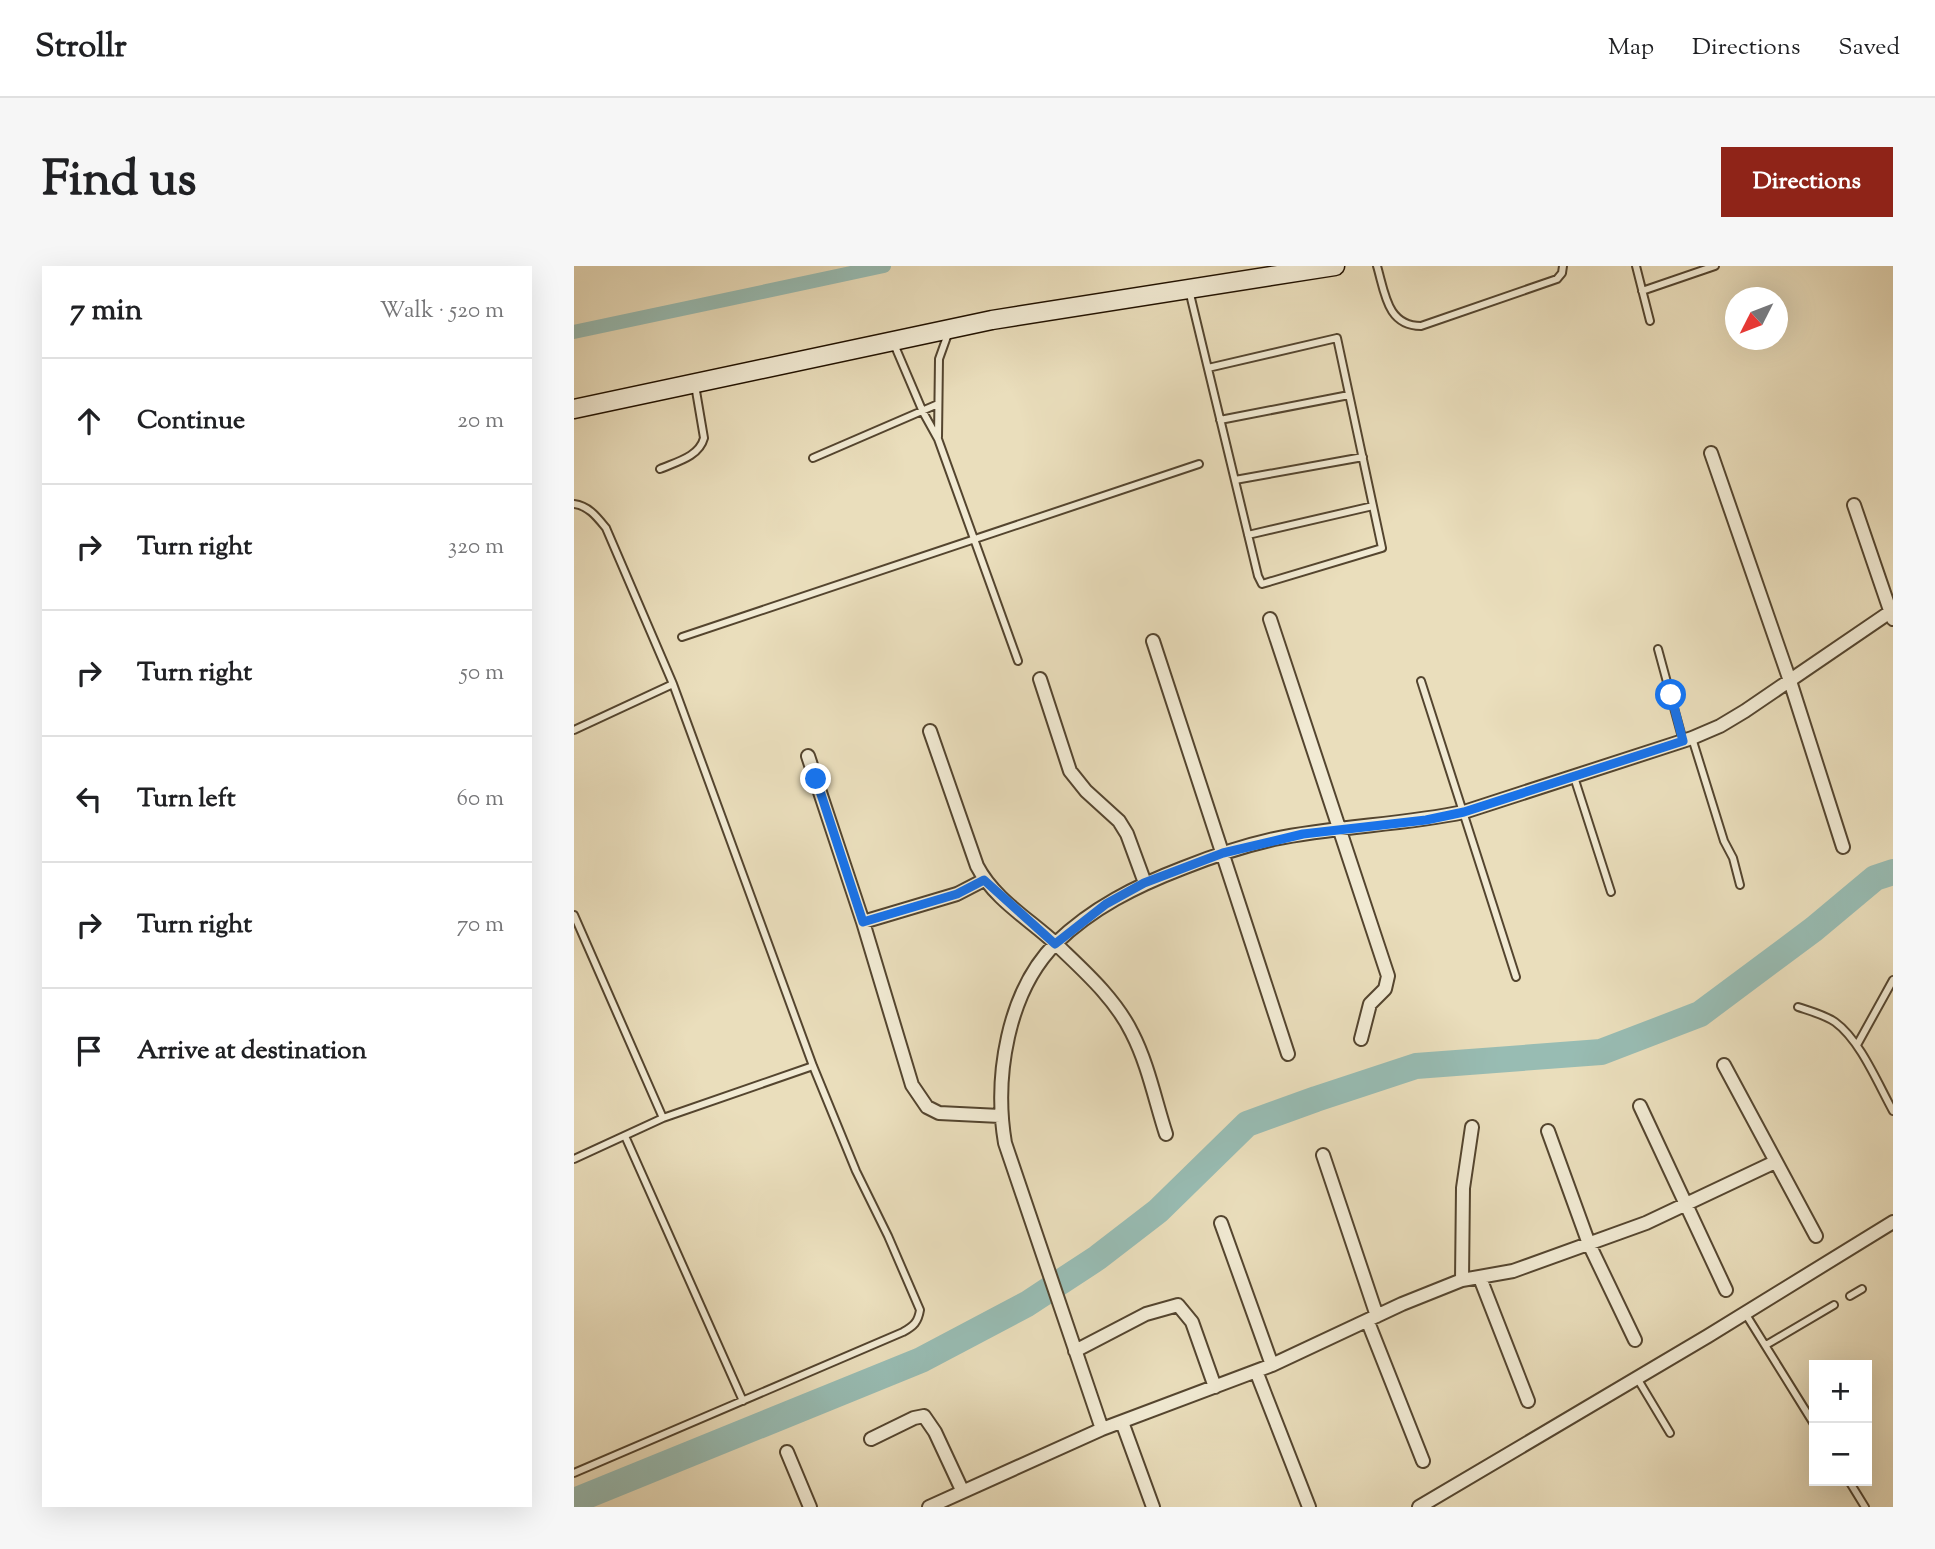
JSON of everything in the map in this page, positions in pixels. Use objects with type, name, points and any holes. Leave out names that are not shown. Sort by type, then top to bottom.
[{"type":"main road","points":[[1218,284],[1284,266]]},
{"type":"main road","points":[[574,409],[992,320],[1335,266]]},
{"type":"street","points":[[1711,453],[1790,681],[1843,847]]},
{"type":"street","points":[[1102,1429],[1005,1143],[1000,1116],[1008,1033],[1026,987],[1043,958],[1055,944],[1106,904],[1144,883],[1223,853],[1273,839],[1426,820],[1464,812],[1688,740],[1720,726],[1892,614],[1854,505]]},
{"type":"street","points":[[1270,619],[1388,976],[1385,989],[1370,1004],[1361,1039]]},
{"type":"street","points":[[1153,641],[1288,1054]]},
{"type":"street","points":[[1040,679],[1070,771],[1086,791],[1119,821],[1127,834],[1144,883]]},
{"type":"street","points":[[930,731],[976,866],[984,880],[1055,944],[1117,1008],[1132,1032],[1166,1134]]},
{"type":"street","points":[[808,756],[863,922],[912,1085],[927,1107],[939,1113],[1000,1116]]},
{"type":"street","points":[[863,922],[957,894],[984,880]]},
{"type":"street","points":[[1724,1065],[1816,1237]]},
{"type":"street","points":[[1640,1106],[1726,1290]]},
{"type":"street","points":[[1462,1280],[1463,1188],[1472,1127]]},
{"type":"street","points":[[1548,1131],[1589,1244],[1635,1339]]},
{"type":"street","points":[[1324,1155],[1372,1319],[1423,1461]]},
{"type":"street","points":[[929,1507],[1102,1429],[1272,1365],[1462,1280],[1513,1271],[1646,1223],[1775,1162]]},
{"type":"street","points":[[1419,1507],[1893,1222]]},
{"type":"street","points":[[1220,1223],[1272,1365]]},
{"type":"street","points":[[1480,1278],[1528,1401]]},
{"type":"street","points":[[1075,1350],[1146,1314],[1170,1305],[1178,1305],[1192,1322],[1215,1387]]},
{"type":"street","points":[[1256,1371],[1309,1507]]},
{"type":"street","points":[[871,1439],[923,1416],[935,1432],[962,1490]]},
{"type":"street","points":[[1122,1422],[1153,1507]]},
{"type":"street","points":[[787,1452],[810,1507]]},
{"type":"lane","points":[[1377,266],[1389,306],[1396,319],[1409,326],[1421,326],[1557,279],[1562,274],[1563,266]]},
{"type":"lane","points":[[1636,266],[1650,321]]},
{"type":"lane","points":[[1642,290],[1715,266]]},
{"type":"lane","points":[[1188,288],[1248,535],[1262,584],[1382,548],[1337,338],[1208,368]]},
{"type":"lane","points":[[938,439],[939,359],[950,329]]},
{"type":"lane","points":[[893,341],[923,412],[938,439],[1018,661]]},
{"type":"lane","points":[[660,469],[694,454],[701,446],[704,438],[695,384]]},
{"type":"lane","points":[[1220,420],[1349,395]]},
{"type":"lane","points":[[813,458],[938,404]]},
{"type":"lane","points":[[1235,480],[1363,457]]},
{"type":"lane","points":[[682,637],[1199,464]]},
{"type":"lane","points":[[574,504],[590,510],[606,528],[673,684],[813,1066],[856,1171],[920,1310],[918,1320],[903,1332],[574,1473]]},
{"type":"lane","points":[[1248,535],[1373,506]]},
{"type":"lane","points":[[1658,649],[1724,841],[1733,858],[1740,885]]},
{"type":"lane","points":[[1421,681],[1516,977]]},
{"type":"lane","points":[[574,730],[673,684]]},
{"type":"lane","points":[[1574,777],[1611,892]]},
{"type":"lane","points":[[574,915],[663,1118]]},
{"type":"lane","points":[[1857,1045],[1893,979]]},
{"type":"lane","points":[[1798,1007],[1833,1020],[1857,1045],[1893,1111]]},
{"type":"lane","points":[[574,1159],[663,1118],[813,1066]]},
{"type":"lane","points":[[625,1136],[743,1401]]},
{"type":"lane","points":[[1850,1296],[1862,1289]]},
{"type":"lane","points":[[1766,1345],[1834,1306]]},
{"type":"lane","points":[[1745,1313],[1813,1423]]},
{"type":"lane","points":[[1636,1378],[1670,1433]]},
{"type":"lane","points":[[1852,1486],[1865,1507]]},
{"type":"waterway","points":[[574,332],[884,266]]},
{"type":"waterway","points":[[574,1501],[921,1360],[1027,1304],[1097,1258],[1158,1211],[1247,1124],[1416,1066],[1601,1052],[1700,1014],[1814,929],[1875,878],[1893,872]]},
{"type":"route","points":[[816,779],[863,922],[957,894],[984,880],[1055,944],[1106,904],[1144,883],[1223,853],[1273,839],[1426,820],[1464,812],[1683,741],[1671,695]]}]
